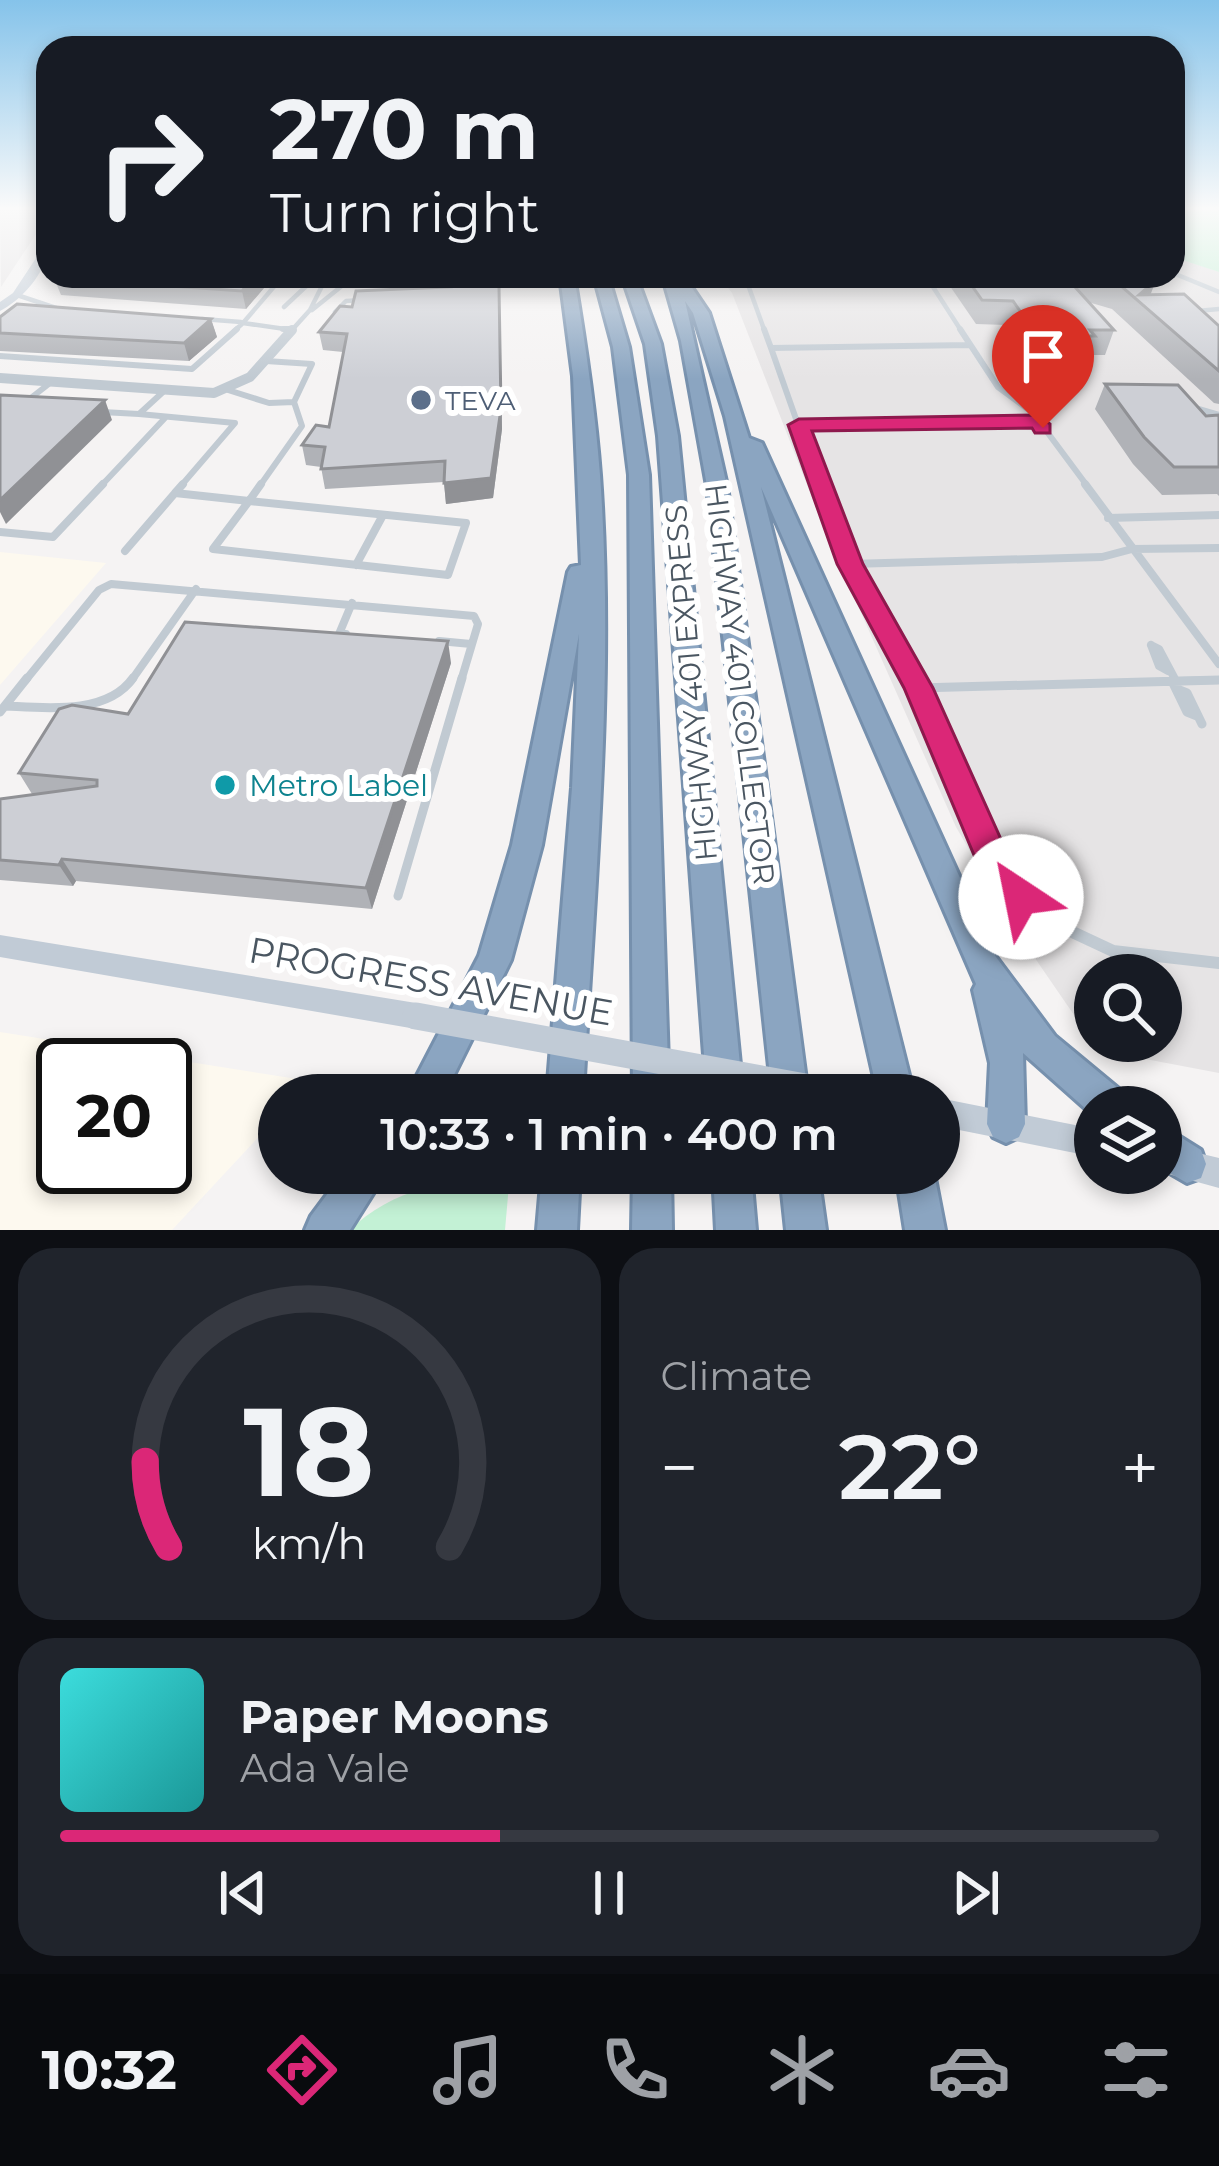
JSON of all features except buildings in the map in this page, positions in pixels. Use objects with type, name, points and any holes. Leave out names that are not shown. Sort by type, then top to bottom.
[{"type":"highway","points":[[566,1074],[590,680],[582,355],[569,288]]},
{"type":"highway","name":"HIGHWAY 401 EXPRESS","points":[[605,288],[621,346],[639,475],[650,1074]]},
{"type":"highway","name":"HIGHWAY 401 EXPRESS","points":[[633,288],[653,344],[668,436],[723,1074]]},
{"type":"highway","name":"HIGHWAY 401 COLLECTOR","points":[[677,288],[716,486],[787,1074]]},
{"type":"highway","points":[[683,288],[701,313],[734,416],[891,1074]]},
{"type":"highway","points":[[734,416],[752,443],[984,968],[1008,1063],[1006,1124]]},
{"type":"highway","points":[[436,1074],[494,960],[516,884],[589,528]]},
{"type":"highway","points":[[984,968],[1042,1049],[1087,1086]]},
{"type":"highway","points":[[325,1230],[352,1194]]},
{"type":"highway","points":[[557,1230],[560,1194]]},
{"type":"highway","points":[[652,1194],[652,1230]]},
{"type":"highway","points":[[733,1194],[736,1230]]},
{"type":"highway","points":[[802,1194],[806,1230]]},
{"type":"highway","points":[[918,1194],[925,1230]]},
{"type":"main road","points":[[0,307],[17,295],[36,268]]},
{"type":"main road","name":"PROGRESS AVENUE","points":[[0,946],[734,1074]]},
{"type":"main road","points":[[960,1116],[1074,1139]]},
{"type":"street","points":[[0,378],[198,395],[227,390],[266,361],[292,330]]},
{"type":"lane","points":[[1185,278],[1219,292]]},
{"type":"lane","points":[[0,356],[192,369],[273,288]]},
{"type":"lane","points":[[284,308],[305,288]]},
{"type":"lane","points":[[310,310],[321,288]]},
{"type":"lane","points":[[194,319],[292,330],[339,288]]},
{"type":"lane","points":[[335,312],[355,288]]},
{"type":"lane","points":[[346,301],[376,300],[382,288]]},
{"type":"lane","points":[[748,288],[850,564],[918,688],[996,867],[1021,897],[1070,934],[1129,957],[1219,963]]},
{"type":"lane","points":[[934,288],[998,387],[1027,407],[1219,664]]},
{"type":"lane","points":[[17,295],[52,308]]},
{"type":"lane","points":[[35,311],[76,309]]},
{"type":"lane","points":[[1199,322],[1193,309],[1219,309]]},
{"type":"lane","points":[[771,348],[970,345]]},
{"type":"lane","points":[[175,493],[249,501],[466,523],[448,575],[213,549],[249,501],[302,426],[294,402],[312,364],[266,361]]},
{"type":"lane","points":[[33,408],[21,406],[50,382]]},
{"type":"lane","points":[[227,390],[269,403],[294,402]]},
{"type":"lane","points":[[139,414],[163,392]]},
{"type":"lane","points":[[1170,404],[1219,415]]},
{"type":"lane","points":[[96,412],[235,423],[125,551]]},
{"type":"lane","points":[[0,532],[52,537],[166,417]]},
{"type":"lane","points":[[799,425],[1038,421]]},
{"type":"lane","points":[[356,565],[382,514]]},
{"type":"lane","points":[[1108,518],[1219,515]]},
{"type":"lane","points":[[850,564],[1102,557],[1132,549],[1219,548]]},
{"type":"lane","points":[[4,704],[99,590],[125,582],[475,616],[478,624],[398,896]]},
{"type":"lane","points":[[4,704],[72,710],[126,688],[196,589]]},
{"type":"lane","points":[[352,603],[339,634],[361,635]]},
{"type":"lane","points":[[427,640],[471,644]]},
{"type":"lane","points":[[1150,644],[1159,667],[1174,680],[1187,712],[1199,720]]},
{"type":"lane","points":[[918,688],[1219,680]]},
{"type":"shaded area","points":[[1,264],[16,264],[1,287]]},
{"type":"shaded area","points":[[1185,264],[1219,272],[1219,1073],[1161,1062],[1182,1062],[1182,954],[1074,954],[1074,1015],[1017,932],[956,827],[827,536],[728,288],[1185,288]]},
{"type":"shaded area","points":[[0,552],[106,563],[0,685]]},
{"type":"shaded area","points":[[0,1032],[38,1038],[36,1194],[192,1194],[192,1062],[266,1074],[258,1074],[258,1138],[172,1230],[0,1230]]},
{"type":"green space","points":[[508,1194],[505,1230],[350,1230],[404,1195]]},
{"type":"place","name":"TEVA","points":[[421,400]]},
{"type":"place","name":"Metro Label","points":[[225,785]]},
{"type":"route","points":[[1021,897],[996,867],[918,688],[850,564],[799,425],[1038,421],[1043,428]]}]
